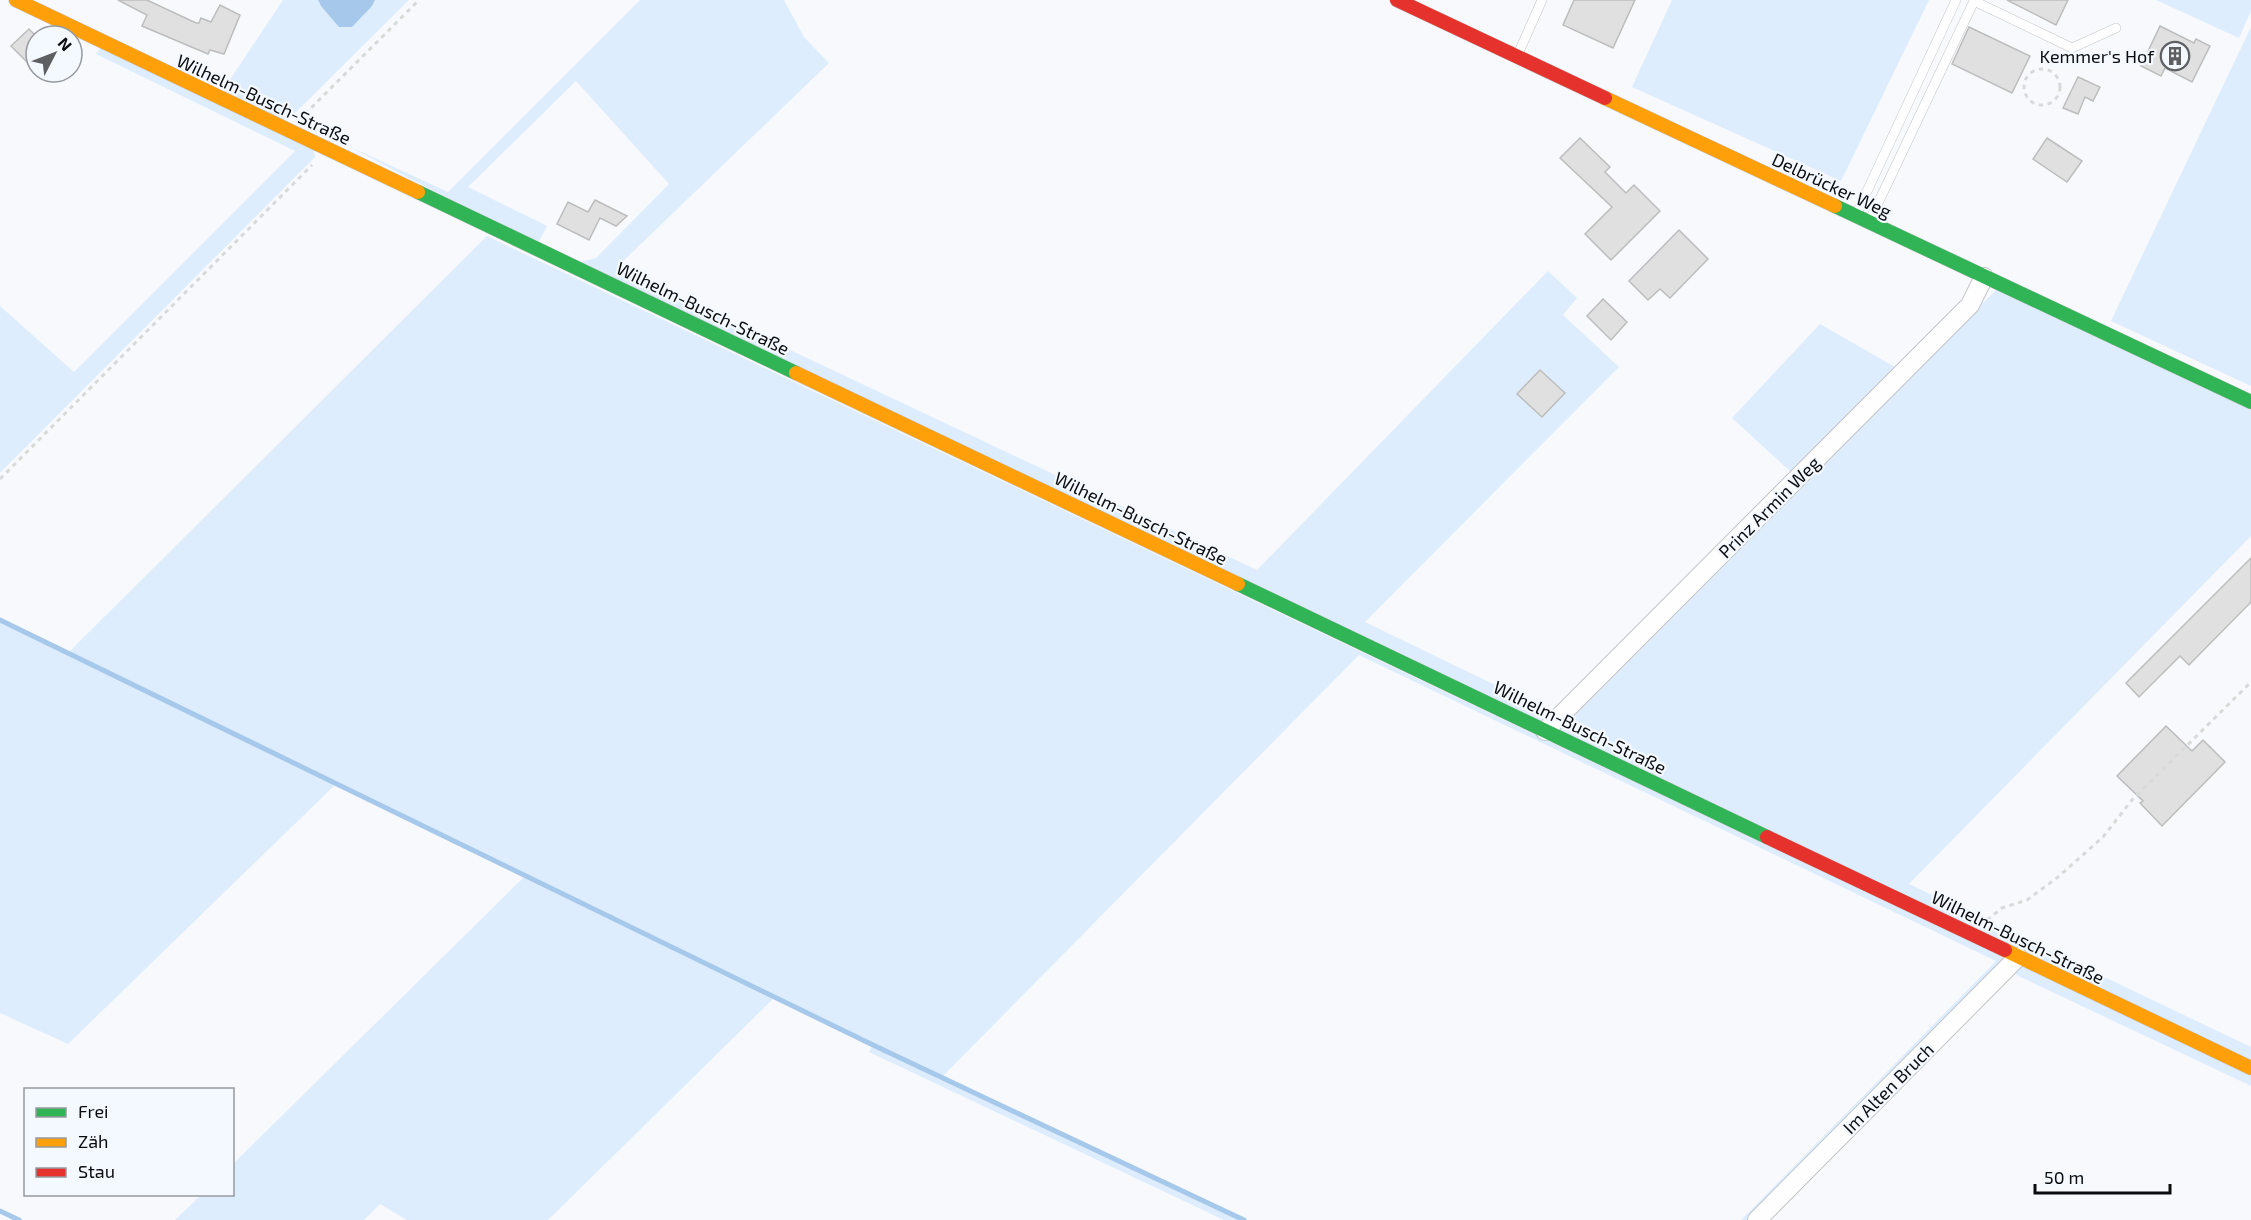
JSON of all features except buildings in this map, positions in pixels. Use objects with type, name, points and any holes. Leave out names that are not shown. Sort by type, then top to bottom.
[{"type":"street","name":"Wilhelm-Busch-Straße","points":[[16,0],[2251,1068]]},
{"type":"street","name":"Delbrücker Weg","points":[[1397,0],[2251,402]]},
{"type":"street","name":"Prinz Armin Weg","points":[[1545,731],[1970,305],[1984,277]]},
{"type":"street","name":"Im Alten Bruch","points":[[1757,1220],[2018,957]]},
{"type":"lane","points":[[1517,56],[1542,0]]},
{"type":"lane","points":[[1856,216],[1956,0]]},
{"type":"lane","points":[[1869,222],[1974,1],[2072,48],[2116,28]]},
{"type":"path","points":[[289,130],[419,0]]},
{"type":"path","points":[[2034,70],[2049,70],[2060,81],[2059,96],[2054,102],[2039,105],[2026,96],[2025,81],[2034,70]]},
{"type":"path","points":[[0,479],[328,149]]},
{"type":"path","points":[[1977,937],[1989,917],[2002,908],[2027,900],[2058,878],[2103,837],[2132,800],[2249,684]]},
{"type":"shaded area","points":[[283,0],[318,0],[321,6],[372,6],[375,0],[409,0],[293,115],[280,121],[221,93]]},
{"type":"shaded area","points":[[640,0],[784,0],[804,37],[829,63],[616,268],[1257,570],[1548,271],[1577,298],[1563,315],[1619,367],[1365,622],[1551,712],[1538,723],[576,263],[596,258],[669,184],[576,81],[468,187],[547,226],[537,245],[346,145],[448,192]]},
{"type":"shaded area","points":[[1672,0],[1929,0],[1841,181],[1632,87]]},
{"type":"shaded area","points":[[2156,0],[2251,0],[2251,11],[2239,38]]},
{"type":"shaded area","points":[[2251,27],[2251,386],[2111,321]]},
{"type":"shaded area","points":[[100,48],[314,150],[315,157],[0,473],[0,306],[74,372],[295,151],[96,54]]},
{"type":"shaded area","points":[[487,236],[2007,959],[1752,1220],[1741,1220],[1996,961],[1359,655],[942,1077],[1244,1220],[1224,1220],[869,1052],[873,1044],[775,997],[548,1220],[407,1220],[380,1204],[364,1220],[175,1220],[200,1196],[234,1196],[234,1163],[525,876],[336,784],[68,1044],[0,1013],[0,620],[68,653]]},
{"type":"shaded area","points":[[1997,289],[2251,410],[2251,536],[1909,884],[2251,1047],[2251,1086],[2010,972],[2014,967],[1555,731]]},
{"type":"shaded area","points":[[1820,324],[1900,370],[1793,474],[1732,418]]},
{"type":"water","points":[[318,0],[375,0],[352,27],[339,27]]},
{"type":"waterway","points":[[0,620],[873,1045],[1244,1220]]},
{"type":"waterway","points":[[0,1211],[19,1220]]},
{"type":"traffic: fast","points":[[418,192],[796,373]]},
{"type":"traffic: fast","points":[[1835,206],[2251,402]]},
{"type":"traffic: fast","points":[[1238,584],[1767,837]]},
{"type":"traffic: slow","points":[[16,0],[418,192]]},
{"type":"traffic: slow","points":[[1605,98],[1835,206]]},
{"type":"traffic: slow","points":[[796,373],[1238,584]]},
{"type":"traffic: slow","points":[[2005,950],[2251,1068]]},
{"type":"traffic: jam","points":[[1397,0],[1605,98]]},
{"type":"traffic: jam","points":[[1767,837],[2005,950]]},
{"type":"place","name":"Kemmer's Hof","points":[[2175,56]]}]
